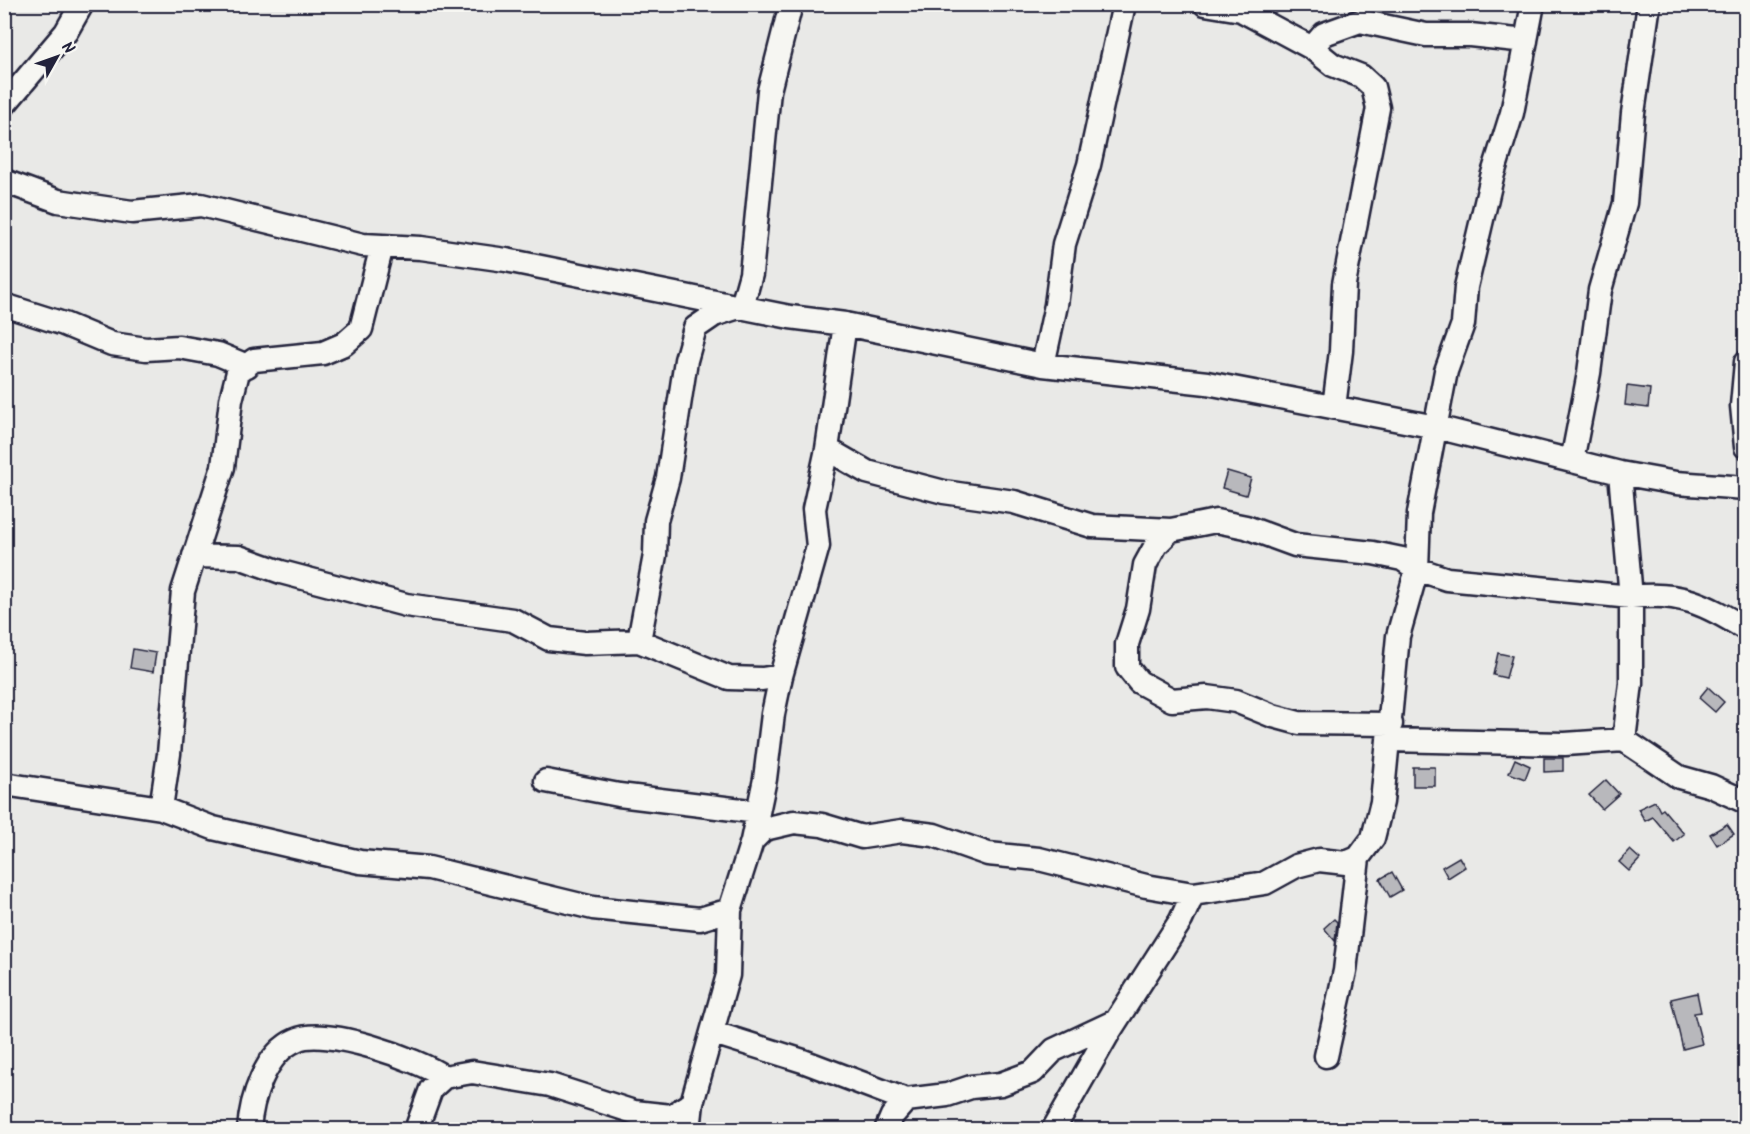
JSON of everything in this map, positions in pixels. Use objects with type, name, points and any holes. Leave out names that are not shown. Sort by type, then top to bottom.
[{"type":"street","points":[[4,105],[66,32],[82,4]]},
{"type":"street","points":[[742,306],[751,274],[770,91],[791,4]]},
{"type":"street","points":[[1043,365],[1056,305],[1064,244],[1089,165],[1124,4]]},
{"type":"street","points":[[1205,4],[1241,10],[1312,48],[1333,65],[1361,76],[1373,87],[1378,108],[1344,284],[1341,351],[1334,407]]},
{"type":"street","points":[[752,841],[764,829],[794,822],[822,825],[862,837],[902,831],[934,835],[988,854],[1039,859],[1116,879],[1193,894],[1265,883],[1296,866],[1318,860],[1346,863],[1358,858],[1373,838],[1382,802],[1398,636],[1417,569],[1419,513],[1446,370],[1463,324],[1466,287],[1492,177],[1512,113],[1533,4]]},
{"type":"street","points":[[1572,461],[1589,373],[1600,290],[1625,202],[1633,112],[1649,4]]},
{"type":"street","points":[[1312,48],[1324,34],[1360,21],[1426,35],[1470,35],[1526,41]]},
{"type":"street","points":[[4,181],[58,201],[132,212],[201,205],[363,245],[421,248],[506,260],[790,317],[845,324],[1043,365],[1207,383],[1436,427],[1620,473],[1676,483],[1746,488]]},
{"type":"street","points":[[161,808],[169,754],[183,591],[223,467],[231,400],[238,372],[254,360],[323,353],[344,344],[361,329],[382,246]]},
{"type":"street","points":[[4,305],[64,324],[112,344],[146,350],[179,347],[218,354],[247,366]]},
{"type":"street","points":[[639,640],[654,555],[656,521],[668,478],[686,360],[696,328],[714,315],[742,306]]},
{"type":"street","points":[[689,1130],[692,1103],[714,1033],[728,975],[730,910],[752,841],[781,676],[818,546],[814,509],[827,449],[845,324]]},
{"type":"street","points":[[1746,362],[1742,406],[1746,447]]},
{"type":"street","points":[[827,449],[867,472],[944,492],[1014,502],[1092,526],[1172,530],[1216,521],[1246,527],[1295,544],[1373,553],[1402,559],[1417,569],[1447,579],[1631,597],[1660,594],[1708,606],[1746,629]]},
{"type":"street","points":[[1620,473],[1631,597],[1631,683],[1624,740]]},
{"type":"street","points":[[1172,530],[1156,545],[1145,565],[1138,609],[1127,644],[1127,667],[1139,682],[1172,700],[1207,698],[1236,701],[1273,716],[1299,723],[1390,732],[1565,744],[1624,740],[1679,777],[1711,786],[1746,802]]},
{"type":"street","points":[[194,556],[239,557],[281,572],[406,605],[513,620],[549,639],[585,643],[639,640],[729,678],[762,679],[781,676]]},
{"type":"street","points":[[546,781],[619,795],[758,812]]},
{"type":"street","points":[[4,784],[161,808],[213,828],[360,862],[429,868],[593,908],[700,920],[730,910]]},
{"type":"street","points":[[1326,1056],[1346,971],[1358,858]]},
{"type":"street","points":[[1053,1130],[1116,1021],[1181,920],[1193,894]]},
{"type":"street","points":[[714,1033],[803,1061],[906,1100],[947,1095],[971,1087],[1002,1084],[1033,1072],[1054,1050],[1116,1021]]},
{"type":"street","points":[[249,1130],[250,1114],[270,1060],[297,1039],[323,1037],[384,1050],[426,1064],[444,1077]]},
{"type":"street","points":[[416,1130],[431,1089],[444,1077],[472,1072],[550,1085],[634,1112],[671,1116],[692,1103]]},
{"type":"street","points":[[886,1130],[892,1116],[906,1100]]},
{"type":"building","points":[[1627,386],[1650,389],[1648,408],[1625,405]]},
{"type":"building","points":[[1227,471],[1251,478],[1246,495],[1222,488]]},
{"type":"building","points":[[133,649],[156,653],[153,672],[130,668]]},
{"type":"building","points":[[1498,653],[1512,656],[1506,678],[1493,675]]},
{"type":"building","points":[[1708,687],[1724,702],[1715,712],[1699,698]]},
{"type":"building","points":[[1544,758],[1563,758],[1563,771],[1544,772]]},
{"type":"building","points":[[1515,759],[1530,766],[1525,779],[1509,773]]},
{"type":"building","points":[[1413,767],[1435,767],[1435,786],[1413,786]]},
{"type":"building","points":[[1606,780],[1619,794],[1602,809],[1589,795]]},
{"type":"building","points":[[1655,801],[1660,811],[1663,809],[1684,834],[1674,842],[1653,817],[1645,821],[1638,809]]},
{"type":"building","points":[[1727,824],[1734,834],[1717,845],[1710,834]]},
{"type":"building","points":[[1630,850],[1640,859],[1629,871],[1619,862]]},
{"type":"building","points":[[1459,857],[1465,867],[1448,878],[1442,867]]},
{"type":"building","points":[[1392,872],[1402,890],[1390,897],[1380,879]]},
{"type":"building","points":[[1334,919],[1337,922],[1335,941],[1324,928]]},
{"type":"building","points":[[1697,993],[1701,1012],[1694,1013],[1702,1044],[1683,1049],[1671,999]]}]
